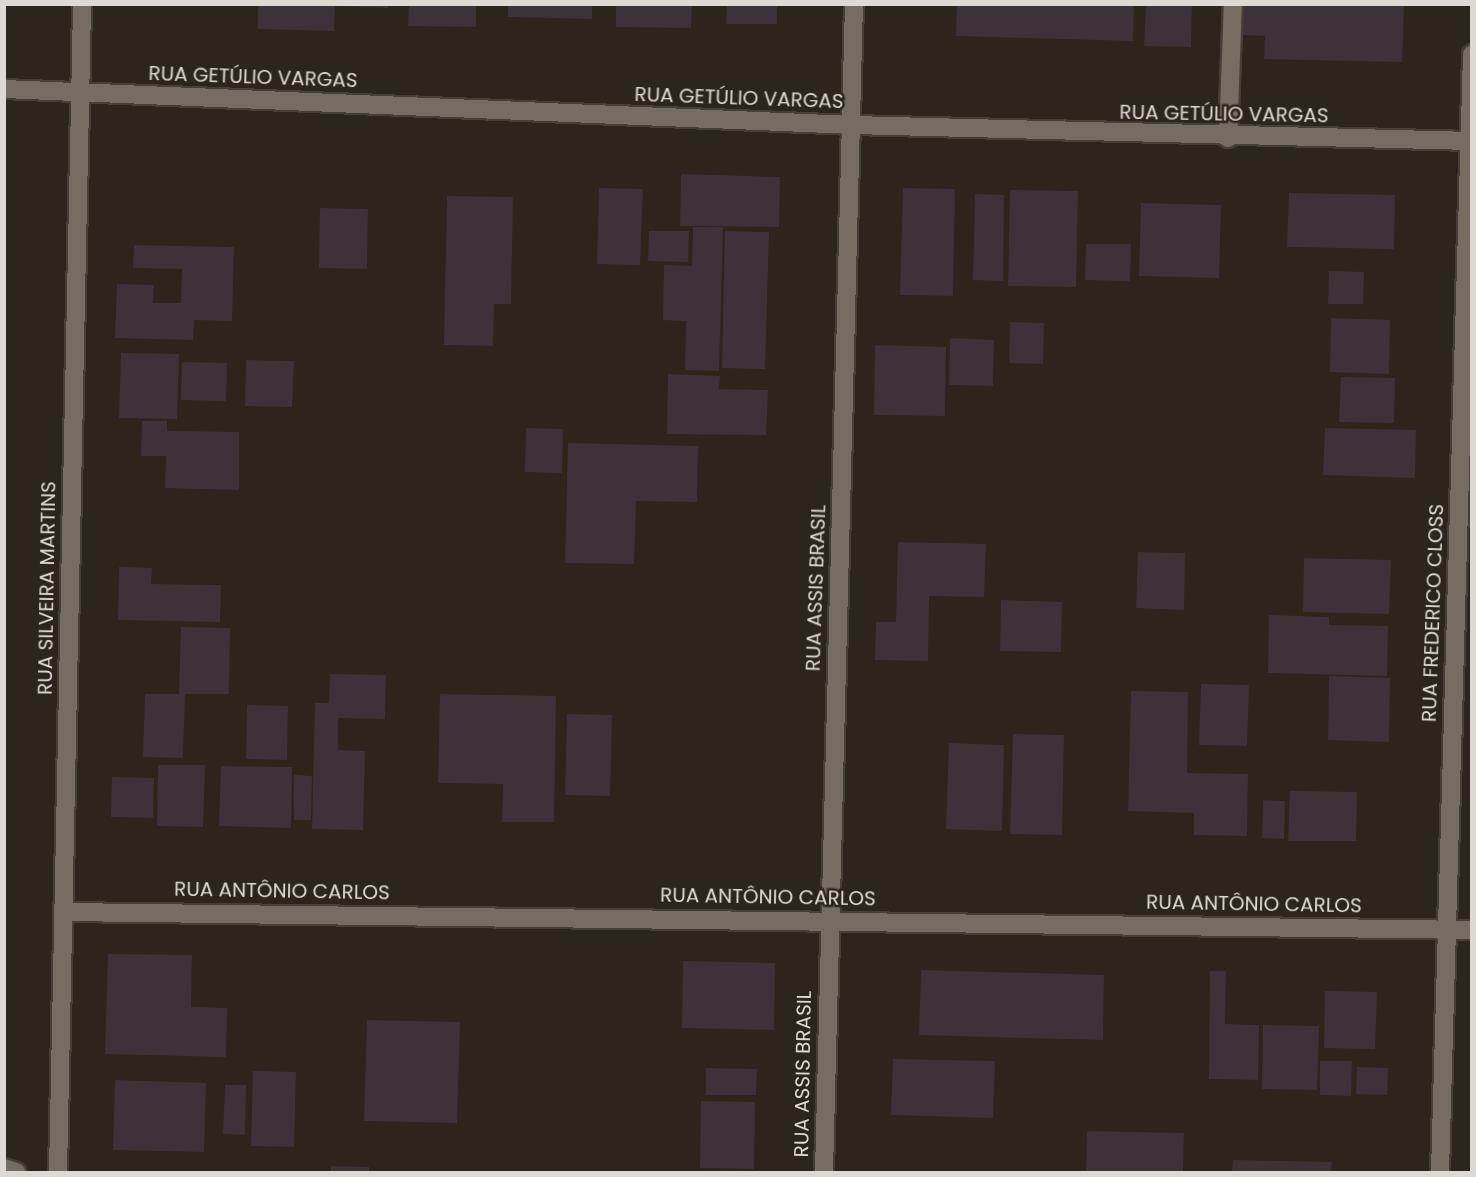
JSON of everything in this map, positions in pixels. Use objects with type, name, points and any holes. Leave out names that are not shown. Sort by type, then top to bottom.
[{"type":"street","name":"RUA SILVEIRA MARTINS","points":[[58,1173],[82,4]]},
{"type":"street","name":"RUA ASSIS BRASIL","points":[[824,1173],[854,4]]},
{"type":"street","points":[[1228,138],[1233,4]]},
{"type":"street","name":"RUA FREDERICO CLOSS","points":[[1440,1173],[1472,54]]},
{"type":"street","name":"RUA GETÚLIO VARGAS","points":[[4,88],[852,125],[1228,138],[1470,141]]},
{"type":"street","name":"RUA ANTÔNIO CARLOS","points":[[63,912],[1472,930]]},
{"type":"street","points":[[4,1168],[16,1173]]},
{"type":"building","points":[[258,4],[335,4],[334,31],[258,29]]},
{"type":"building","points":[[339,4],[388,4],[388,8],[339,6]]},
{"type":"building","points":[[409,4],[476,4],[476,27],[408,26]]},
{"type":"building","points":[[508,4],[592,4],[592,19],[508,17]]},
{"type":"building","points":[[616,4],[692,4],[691,28],[616,27]]},
{"type":"building","points":[[727,4],[777,4],[777,24],[726,24]]},
{"type":"building","points":[[957,4],[1134,4],[1133,41],[956,36]]},
{"type":"building","points":[[1146,4],[1192,4],[1191,47],[1144,46]]},
{"type":"building","points":[[1243,4],[1404,4],[1402,62],[1264,59],[1265,36],[1243,35]]},
{"type":"building","points":[[681,174],[780,177],[779,227],[680,226]]},
{"type":"building","points":[[599,188],[643,189],[640,265],[597,264]]},
{"type":"building","points":[[903,188],[955,189],[953,296],[900,295]]},
{"type":"building","points":[[1010,190],[1078,191],[1076,287],[1008,286]]},
{"type":"building","points":[[1289,193],[1395,195],[1394,249],[1287,247]]},
{"type":"building","points":[[975,194],[1004,195],[1003,281],[973,280]]},
{"type":"building","points":[[447,196],[513,197],[511,304],[494,304],[493,346],[444,345]]},
{"type":"building","points":[[1141,203],[1221,205],[1219,278],[1139,276]]},
{"type":"building","points":[[320,208],[368,209],[367,269],[319,268]]},
{"type":"building","points":[[693,227],[723,227],[719,371],[685,370],[686,321],[663,320],[664,265],[692,266]]},
{"type":"building","points":[[649,231],[689,231],[688,262],[648,261]]},
{"type":"building","points":[[725,231],[769,232],[765,369],[722,368]]},
{"type":"building","points":[[1086,244],[1131,244],[1130,281],[1085,280]]},
{"type":"building","points":[[134,245],[234,247],[232,321],[194,320],[193,340],[115,338],[117,284],[154,285],[153,303],[181,303],[182,269],[133,268]]},
{"type":"building","points":[[1329,271],[1364,272],[1363,304],[1328,304]]},
{"type":"building","points":[[1331,318],[1390,320],[1389,374],[1330,372]]},
{"type":"building","points":[[1010,322],[1044,323],[1043,364],[1009,363]]},
{"type":"building","points":[[950,338],[994,340],[993,386],[949,385]]},
{"type":"building","points":[[875,345],[946,347],[945,416],[874,415]]},
{"type":"building","points":[[121,353],[179,354],[177,419],[119,418]]},
{"type":"building","points":[[246,360],[294,361],[292,407],[245,406]]},
{"type":"building","points":[[182,362],[227,363],[226,401],[181,400]]},
{"type":"building","points":[[668,374],[720,376],[719,389],[768,390],[766,435],[667,434]]},
{"type":"building","points":[[1341,377],[1395,378],[1394,423],[1339,422]]},
{"type":"building","points":[[142,421],[167,421],[167,431],[239,432],[239,490],[165,488],[166,456],[141,456]]},
{"type":"building","points":[[526,428],[563,429],[562,473],[525,472]]},
{"type":"building","points":[[1325,428],[1416,430],[1415,478],[1323,475]]},
{"type":"building","points":[[568,443],[698,446],[697,502],[636,501],[634,564],[565,563]]},
{"type":"building","points":[[898,542],[986,544],[984,597],[929,596],[928,661],[875,660],[876,622],[896,622]]},
{"type":"building","points":[[1138,552],[1185,553],[1184,610],[1136,608]]},
{"type":"building","points":[[1304,558],[1391,560],[1389,614],[1303,612]]},
{"type":"building","points":[[119,567],[152,568],[151,584],[221,585],[220,622],[118,620]]},
{"type":"building","points":[[1001,600],[1062,602],[1061,652],[1000,651]]},
{"type":"building","points":[[1269,615],[1329,617],[1329,625],[1388,626],[1387,676],[1268,673]]},
{"type":"building","points":[[181,627],[230,628],[229,694],[185,694],[183,758],[143,757],[145,694],[179,694]]},
{"type":"building","points":[[330,674],[386,675],[385,719],[338,718],[338,750],[365,751],[363,830],[312,829],[315,703],[329,703]]},
{"type":"building","points":[[1329,676],[1390,678],[1389,742],[1328,740]]},
{"type":"building","points":[[1201,684],[1249,685],[1247,746],[1199,745]]},
{"type":"building","points":[[1131,691],[1188,692],[1187,773],[1248,774],[1247,836],[1194,835],[1194,813],[1128,811]]},
{"type":"building","points":[[440,694],[556,696],[554,822],[502,822],[503,784],[438,783]]},
{"type":"building","points":[[247,705],[288,706],[287,760],[246,759]]},
{"type":"building","points":[[567,714],[612,715],[610,796],[565,795]]},
{"type":"building","points":[[1013,734],[1064,735],[1062,835],[1010,834]]},
{"type":"building","points":[[949,743],[1004,745],[1002,831],[946,829]]},
{"type":"building","points":[[158,765],[205,765],[203,827],[157,826]]},
{"type":"building","points":[[221,766],[292,767],[291,828],[219,826]]},
{"type":"building","points":[[294,775],[312,776],[311,820],[294,820]]},
{"type":"building","points":[[112,777],[154,778],[153,818],[111,817]]},
{"type":"building","points":[[1290,791],[1357,792],[1356,841],[1288,841]]},
{"type":"building","points":[[1263,800],[1285,801],[1284,839],[1262,838]]},
{"type":"building","points":[[108,954],[192,955],[191,1007],[227,1008],[226,1057],[105,1054]]},
{"type":"building","points":[[683,961],[775,963],[774,1030],[682,1028]]},
{"type":"building","points":[[921,970],[1104,975],[1103,1040],[919,1035]]},
{"type":"building","points":[[1210,971],[1226,971],[1225,1024],[1259,1025],[1258,1080],[1209,1079]]},
{"type":"building","points":[[1325,991],[1377,992],[1375,1049],[1324,1048]]},
{"type":"building","points":[[367,1020],[460,1022],[457,1123],[364,1121]]},
{"type":"building","points":[[1263,1025],[1319,1026],[1317,1090],[1262,1089]]},
{"type":"building","points":[[893,1059],[995,1061],[993,1118],[891,1115]]},
{"type":"building","points":[[1320,1061],[1352,1061],[1351,1096],[1320,1095]]},
{"type":"building","points":[[1357,1067],[1388,1068],[1387,1095],[1356,1094]]},
{"type":"building","points":[[706,1068],[757,1069],[756,1095],[706,1095]]},
{"type":"building","points":[[253,1071],[296,1072],[294,1147],[251,1146]]},
{"type":"building","points":[[115,1080],[206,1083],[204,1152],[113,1150]]},
{"type":"building","points":[[225,1085],[246,1085],[245,1135],[223,1134]]},
{"type":"building","points":[[701,1101],[755,1102],[754,1169],[700,1168]]},
{"type":"building","points":[[1087,1131],[1184,1133],[1183,1172],[1086,1172]]},
{"type":"building","points":[[1233,1160],[1332,1162],[1331,1172],[1232,1172]]},
{"type":"building","points":[[331,1166],[369,1167],[369,1172],[331,1172]]}]
